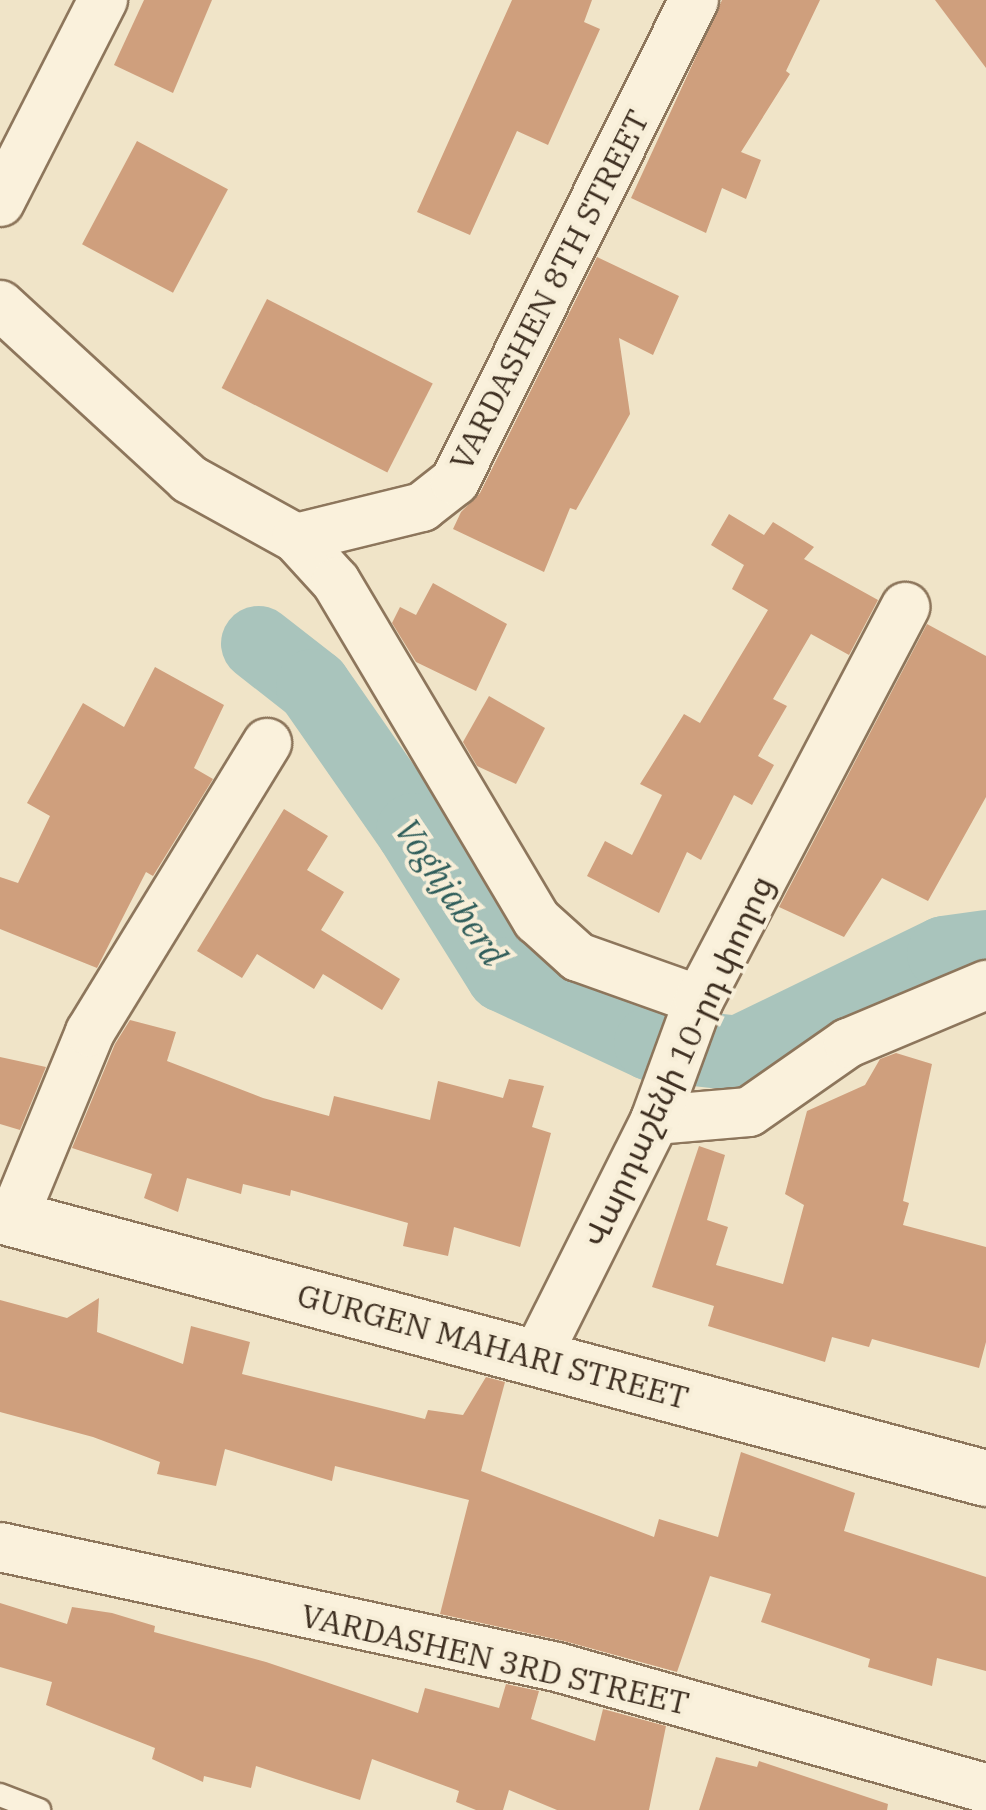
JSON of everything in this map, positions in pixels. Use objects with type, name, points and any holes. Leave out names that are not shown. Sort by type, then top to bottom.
[{"type":"main road","name":"GURGEN MAHARI STREET","points":[[6,1217],[986,1478]]},
{"type":"street","points":[[0,202],[103,0]]},
{"type":"street","name":"VARDASHEN 8TH STREET","points":[[296,538],[422,507],[455,481],[694,0]]},
{"type":"street","points":[[0,305],[188,479],[296,538],[336,582],[538,920],[578,957],[697,1006]]},
{"type":"street","name":"Վարդաշենի 10-րդ փողոց","points":[[536,1358],[658,1113],[697,1006],[906,607]]},
{"type":"street","points":[[6,1217],[90,1032],[267,743]]},
{"type":"street","points":[[658,1113],[749,1112],[848,1043],[986,985]]},
{"type":"street","name":"VARDASHEN 3RD STREET","points":[[0,1547],[557,1667],[986,1788]]},
{"type":"lane","points":[[0,1795],[39,1810]]},
{"type":"building","points":[[144,0],[212,0],[173,93],[114,65]]},
{"type":"building","points":[[512,0],[592,0],[584,22],[600,29],[548,145],[517,131],[470,235],[417,212]]},
{"type":"building","points":[[722,0],[820,0],[786,71],[790,74],[741,152],[761,160],[746,199],[722,188],[706,233],[631,198]]},
{"type":"building","points":[[935,0],[986,0],[986,68]]},
{"type":"building","points":[[137,141],[228,189],[173,293],[82,244]]},
{"type":"building","points":[[597,257],[679,296],[653,355],[619,338],[630,414],[576,510],[570,508],[544,572],[453,529],[461,512],[480,493]]},
{"type":"building","points":[[267,299],[433,383],[387,473],[222,388]]},
{"type":"building","points":[[729,514],[764,535],[773,522],[814,547],[804,559],[878,600],[849,655],[811,634],[773,699],[787,706],[758,756],[774,765],[752,805],[734,795],[701,860],[687,852],[659,913],[587,876],[605,841],[632,855],[662,795],[640,784],[684,714],[700,723],[768,610],[732,589],[744,565],[711,545]]},
{"type":"building","points":[[433,583],[507,624],[476,691],[416,662],[392,623],[400,607],[416,615]]},
{"type":"building","points":[[927,624],[986,656],[986,797],[928,901],[882,878],[844,937],[779,907]]},
{"type":"building","points":[[155,667],[224,705],[194,768],[213,779],[153,876],[146,872],[97,968],[0,929],[0,877],[18,883],[50,816],[27,803],[83,703],[124,727]]},
{"type":"building","points":[[489,696],[545,728],[516,784],[477,766],[463,742]]},
{"type":"building","points":[[284,809],[328,836],[307,870],[344,892],[321,930],[400,979],[382,1010],[323,974],[314,989],[257,954],[242,978],[197,951]]},
{"type":"building","points":[[130,1020],[176,1032],[167,1061],[263,1098],[329,1116],[334,1096],[430,1120],[438,1081],[503,1098],[509,1079],[544,1086],[532,1127],[551,1133],[520,1247],[454,1227],[448,1256],[403,1246],[408,1223],[291,1190],[290,1196],[243,1184],[241,1194],[187,1178],[178,1212],[144,1198],[152,1174],[72,1148],[115,1044]]},
{"type":"building","points":[[896,1053],[932,1064],[903,1201],[909,1203],[903,1225],[986,1247],[986,1342],[979,1368],[872,1339],[869,1347],[832,1337],[825,1362],[708,1326],[714,1306],[652,1287],[699,1146],[725,1155],[707,1220],[728,1227],[716,1265],[783,1284],[804,1205],[785,1194],[807,1111],[865,1085],[880,1059]]},
{"type":"building","points":[[0,1057],[46,1067],[20,1130],[0,1124]]},
{"type":"building","points":[[99,1298],[97,1332],[183,1364],[191,1326],[250,1342],[242,1374],[425,1419],[428,1410],[463,1415],[486,1377],[505,1382],[481,1471],[654,1537],[659,1519],[718,1537],[741,1452],[855,1493],[844,1531],[986,1577],[986,1671],[937,1658],[932,1686],[868,1667],[870,1659],[761,1622],[771,1594],[710,1576],[677,1672],[564,1641],[440,1614],[469,1500],[335,1466],[332,1481],[225,1449],[216,1486],[157,1474],[160,1462],[93,1437],[0,1412],[0,1300],[67,1318]]},
{"type":"building","points":[[0,1603],[67,1624],[72,1607],[112,1613],[155,1626],[154,1632],[266,1662],[418,1713],[425,1688],[499,1708],[506,1684],[539,1691],[531,1719],[595,1741],[603,1709],[666,1726],[649,1810],[557,1810],[509,1790],[503,1810],[476,1810],[456,1802],[459,1791],[372,1759],[360,1800],[256,1766],[251,1788],[204,1776],[203,1782],[152,1759],[155,1748],[46,1705],[52,1682],[0,1667]]},
{"type":"building","points":[[716,1757],[757,1767],[759,1761],[888,1804],[887,1810],[699,1810]]},
{"type":"waterway","name":"Voghjaberd","points":[[258,643],[313,686],[413,830],[503,974],[651,1043],[738,1053],[944,953],[986,947]]}]
